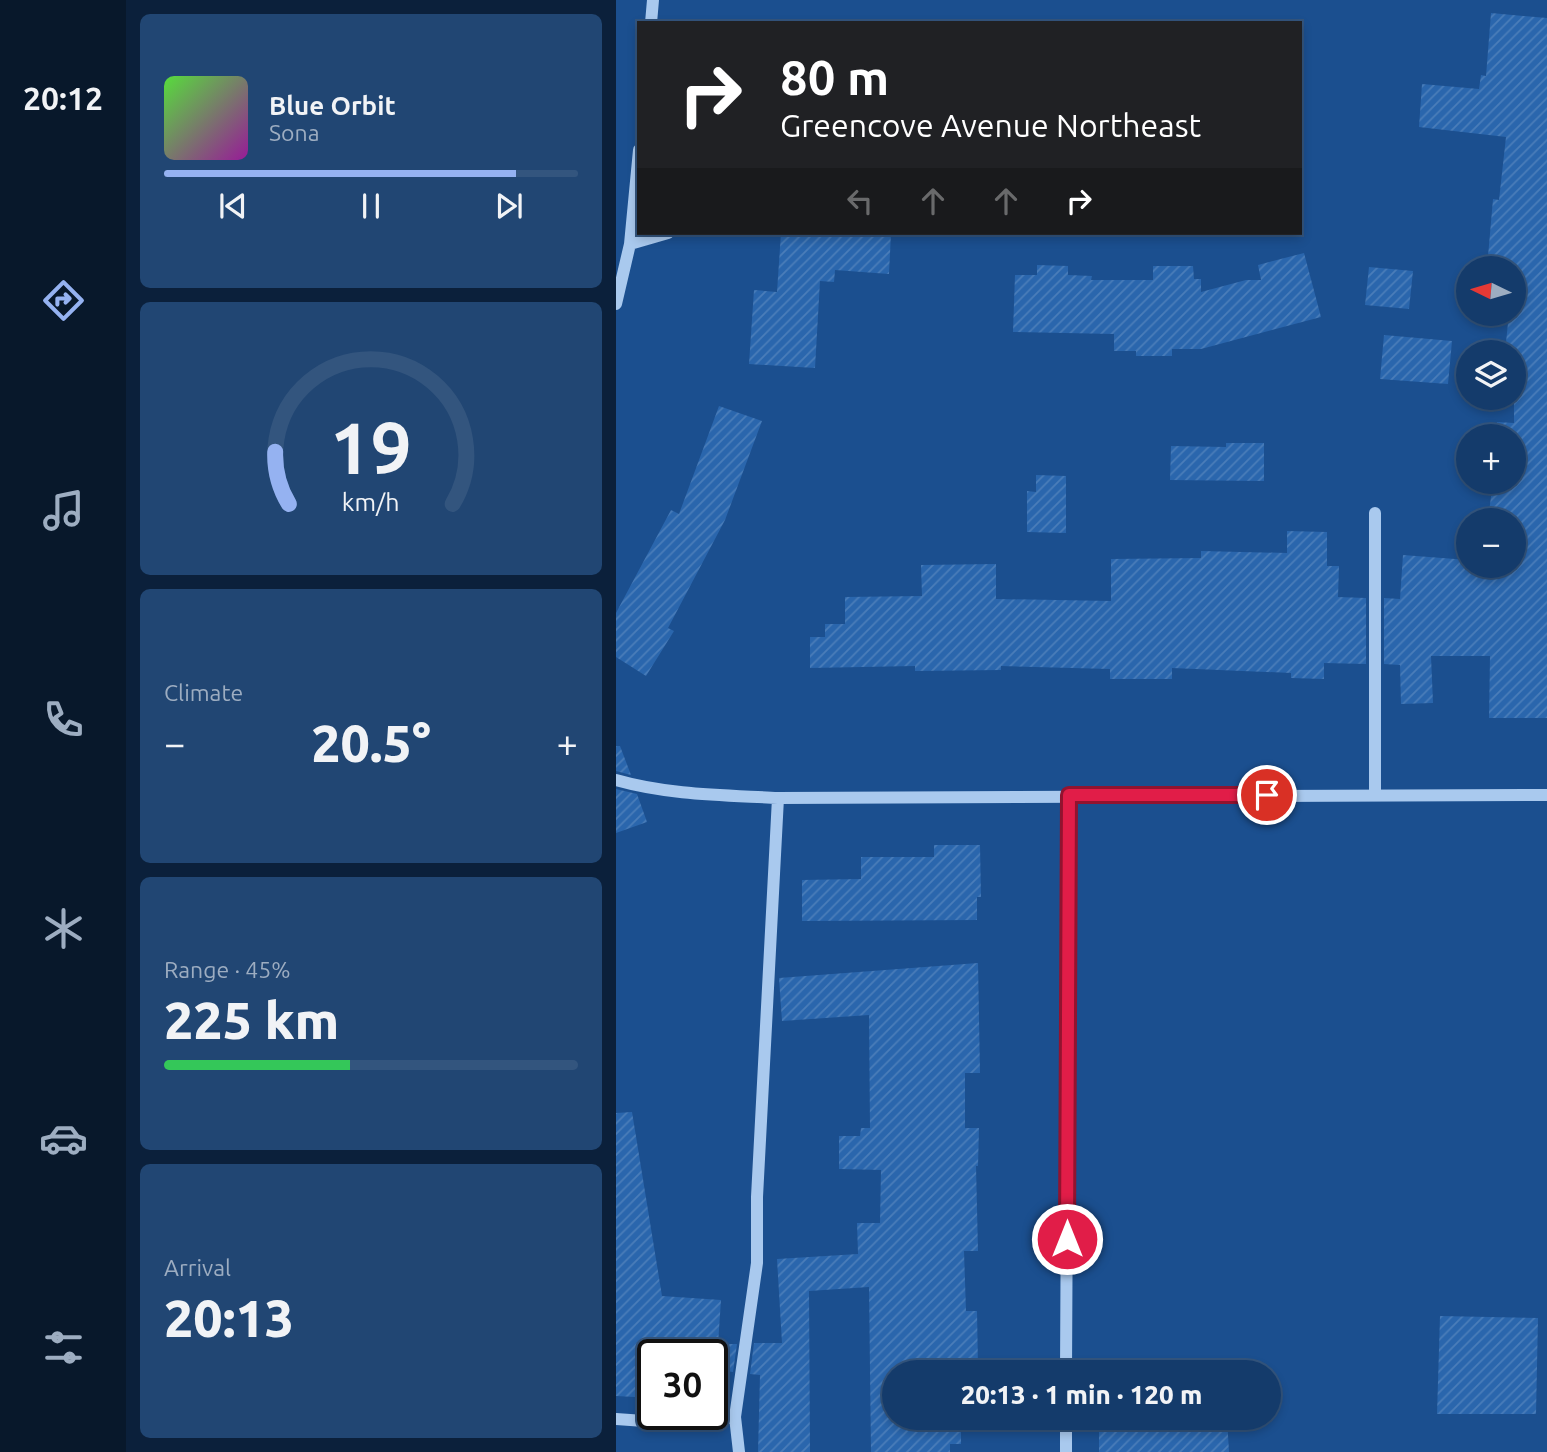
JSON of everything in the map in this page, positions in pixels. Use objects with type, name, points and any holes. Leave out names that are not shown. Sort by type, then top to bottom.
[{"type":"street","points":[[651,21],[653,0]]},
{"type":"street","points":[[616,304],[630,244],[637,171]]},
{"type":"street","points":[[630,244],[661,235]]},
{"type":"street","points":[[1375,513],[1375,795]]},
{"type":"street","points":[[616,780],[697,793],[778,798],[1547,795]]},
{"type":"street","points":[[1066,1360],[1069,795]]},
{"type":"street","points":[[739,1452],[735,1417],[757,1263],[757,1197],[778,798]]},
{"type":"street","points":[[616,1419],[672,1423],[735,1417]]},
{"type":"street","points":[[1066,1430],[1066,1452]]},
{"type":"building","points":[[1491,13],[1547,18],[1547,718],[1489,718],[1490,656],[1431,656],[1433,703],[1401,704],[1400,665],[1384,664],[1384,598],[1400,599],[1403,555],[1456,559],[1456,578],[1526,578],[1526,508],[1490,508],[1491,494],[1526,494],[1526,424],[1497,424],[1514,423],[1514,410],[1526,410],[1526,340],[1506,340],[1508,326],[1526,326],[1526,256],[1488,256],[1493,199],[1499,200],[1506,137],[1419,127],[1422,84],[1479,89],[1481,75],[1486,76]]},
{"type":"building","points":[[781,235],[891,235],[889,274],[835,270],[834,282],[820,281],[815,368],[749,364],[754,290],[777,292]]},
{"type":"building","points":[[1304,253],[1321,317],[1201,349],[1172,349],[1172,356],[1136,356],[1136,351],[1114,351],[1114,334],[1013,332],[1015,275],[1037,275],[1037,265],[1068,266],[1068,275],[1092,276],[1091,280],[1153,280],[1153,266],[1193,266],[1194,279],[1201,279],[1201,292],[1246,280],[1261,280],[1258,265]]},
{"type":"building","points":[[1369,267],[1413,271],[1409,309],[1365,305]]},
{"type":"building","points":[[1384,335],[1452,341],[1448,384],[1380,379]]},
{"type":"building","points":[[719,406],[762,421],[725,520],[668,628],[674,631],[646,676],[616,657],[616,613],[671,510],[679,514]]},
{"type":"building","points":[[1226,443],[1264,443],[1264,481],[1170,480],[1171,446],[1226,447]]},
{"type":"building","points":[[1036,475],[1066,476],[1066,533],[1027,532],[1027,491],[1036,492]]},
{"type":"building","points":[[1287,531],[1327,532],[1327,566],[1339,566],[1338,597],[1366,598],[1366,664],[1324,663],[1324,679],[1291,678],[1291,673],[1172,668],[1172,679],[1110,679],[1110,669],[1001,666],[1001,670],[915,671],[915,666],[810,668],[810,637],[825,637],[825,624],[845,624],[845,597],[922,596],[921,565],[996,564],[996,599],[1111,601],[1111,559],[1201,558],[1201,551],[1287,553]]},
{"type":"building","points":[[616,746],[620,746],[631,775],[616,771]]},
{"type":"building","points":[[616,789],[637,794],[647,822],[616,833]]},
{"type":"building","points":[[934,845],[980,845],[981,897],[977,897],[977,920],[802,921],[802,880],[861,879],[861,857],[934,857]]},
{"type":"building","points":[[978,963],[980,1073],[965,1073],[965,1128],[979,1128],[976,1166],[978,1251],[964,1251],[966,1311],[977,1311],[978,1360],[882,1360],[882,1430],[961,1430],[961,1444],[950,1444],[950,1452],[871,1452],[869,1287],[809,1291],[810,1452],[758,1452],[760,1375],[750,1374],[754,1343],[782,1343],[777,1259],[858,1254],[857,1223],[880,1223],[881,1170],[839,1169],[839,1136],[860,1136],[861,1128],[870,1128],[869,1015],[782,1021],[779,978]]},
{"type":"building","points":[[632,1112],[662,1296],[721,1300],[718,1339],[637,1339],[637,1397],[616,1396],[616,1113]]},
{"type":"building","points":[[1440,1316],[1538,1318],[1536,1414],[1437,1414]]},
{"type":"building","points":[[728,1344],[737,1344],[733,1372],[728,1371]]},
{"type":"building","points":[[1099,1430],[1228,1430],[1229,1452],[1099,1452]]},
{"type":"route","points":[[1067,1239],[1069,795],[1267,795]]}]
